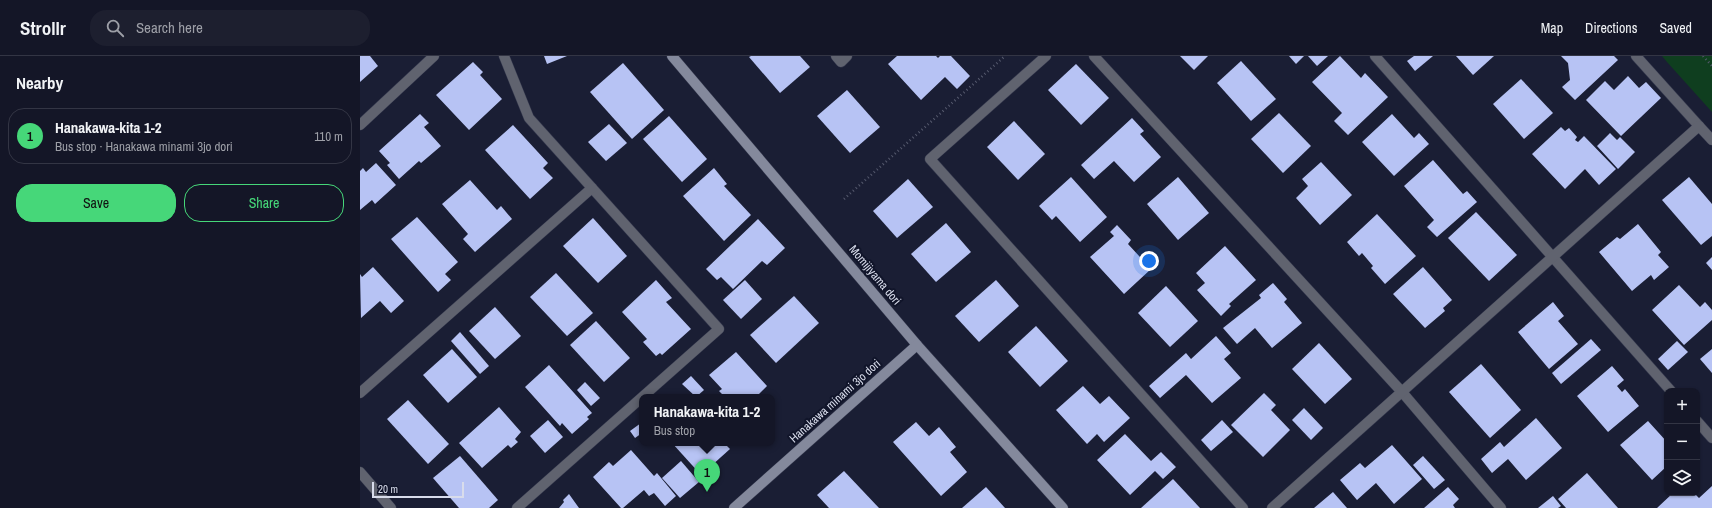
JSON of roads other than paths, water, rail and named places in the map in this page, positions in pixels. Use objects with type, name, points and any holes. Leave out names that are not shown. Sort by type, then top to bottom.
[{"type":"street","points":[[360,125],[434,56]]},
{"type":"street","points":[[504,56],[529,118],[719,329],[646,394]]},
{"type":"street","name":"Momijiyama dori","points":[[672,56],[917,344],[1063,508]]},
{"type":"street","points":[[836,56],[841,62],[847,56]]},
{"type":"street","points":[[1046,56],[930,159],[1242,508]]},
{"type":"street","points":[[1094,56],[1402,392],[1502,508]]},
{"type":"street","points":[[1374,56],[1668,388]]},
{"type":"street","points":[[1636,56],[1712,140]]},
{"type":"street","points":[[1272,508],[1699,126]]},
{"type":"street","points":[[360,393],[592,188]]},
{"type":"street","name":"Hanakawa minami 3jo dori","points":[[734,508],[917,344]]},
{"type":"street","points":[[517,508],[639,400]]},
{"type":"street","points":[[1700,424],[1712,438]]},
{"type":"street","points":[[360,472],[391,508]]},
{"type":"place","name":"Hanakawa-kita 1-2","points":[[707,492]]}]
